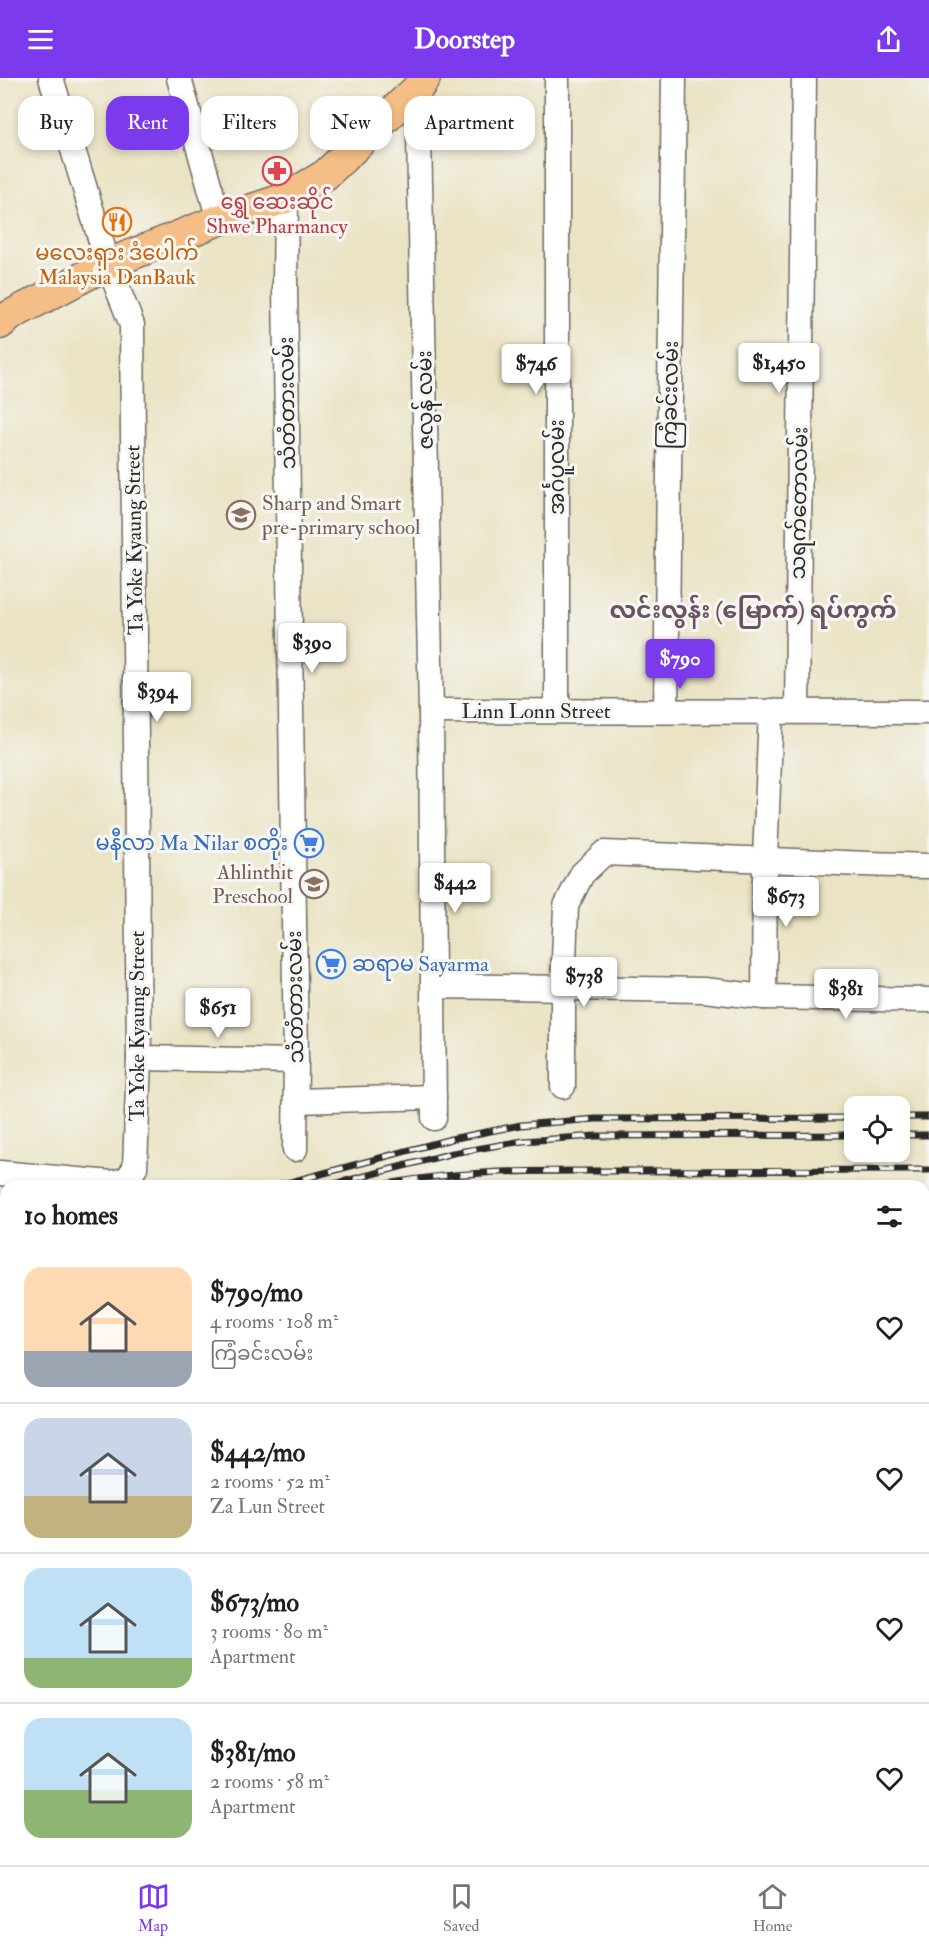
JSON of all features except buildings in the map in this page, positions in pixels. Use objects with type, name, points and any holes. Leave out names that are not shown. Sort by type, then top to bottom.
[{"type":"main road","points":[[0,324],[11,315],[108,264],[219,220],[286,198],[325,176],[421,83]]},
{"type":"street","name":"Ta Yoke Kyaung Street","points":[[51,78],[108,264],[132,325],[138,1058],[135,1168],[127,1179],[123,1180]]},
{"type":"street","points":[[179,78],[219,220]]},
{"type":"street","name":"အင်္ဂပူလမ်း","points":[[557,78],[557,711]]},
{"type":"street","name":"ကြံခင်းလမ်း","points":[[666,711],[674,78]]},
{"type":"street","name":"သရက်တောလမ်း","points":[[797,711],[804,78]]},
{"type":"street","name":"ဇလွန် လမ်း","points":[[296,1101],[434,1108],[431,711],[421,83]]},
{"type":"street","name":"သံတံတားလမ်း","points":[[286,198],[296,1149]]},
{"type":"street","name":"Linn Lonn Street","points":[[431,711],[929,711]]},
{"type":"street","points":[[764,997],[765,859],[771,711]]},
{"type":"street","points":[[563,1086],[566,906],[582,874],[604,853],[929,866]]},
{"type":"street","points":[[434,987],[704,990],[764,997],[929,1000]]},
{"type":"street","points":[[138,1058],[296,1061]]},
{"type":"street","name":"Ta Yoke Kyaung Street","points":[[0,1173],[78,1180]]},
{"type":"railway","points":[[910,1117],[929,1117]]},
{"type":"railway","points":[[298,1180],[451,1139],[521,1125],[595,1119],[844,1118]]},
{"type":"railway","points":[[350,1180],[453,1153],[523,1141],[596,1136],[844,1135]]},
{"type":"railway","points":[[910,1135],[929,1135]]},
{"type":"railway","points":[[407,1180],[499,1172],[929,1170]]},
{"type":"place","name":"ရွှေ ဆေးဆိုင် Shwe Pharmancy","points":[[277,171]]},
{"type":"place","name":"မလေးရှား ဒံပေါက် Malaysia DanBauk","points":[[117,222]]},
{"type":"place","name":"Sharp and Smart pre-primary school","points":[[241,515]]},
{"type":"place","name":"မနီလာ Ma Nilar စတိုး","points":[[309,843]]},
{"type":"place","name":"Ahlinthit Preschool","points":[[314,884]]},
{"type":"place","name":"ဆရာမ Sayarma","points":[[331,964]]},
{"type":"district","name":"လင်းလွန်း (မြောက်) ရပ်ကွက်","points":[[753,610]]}]
